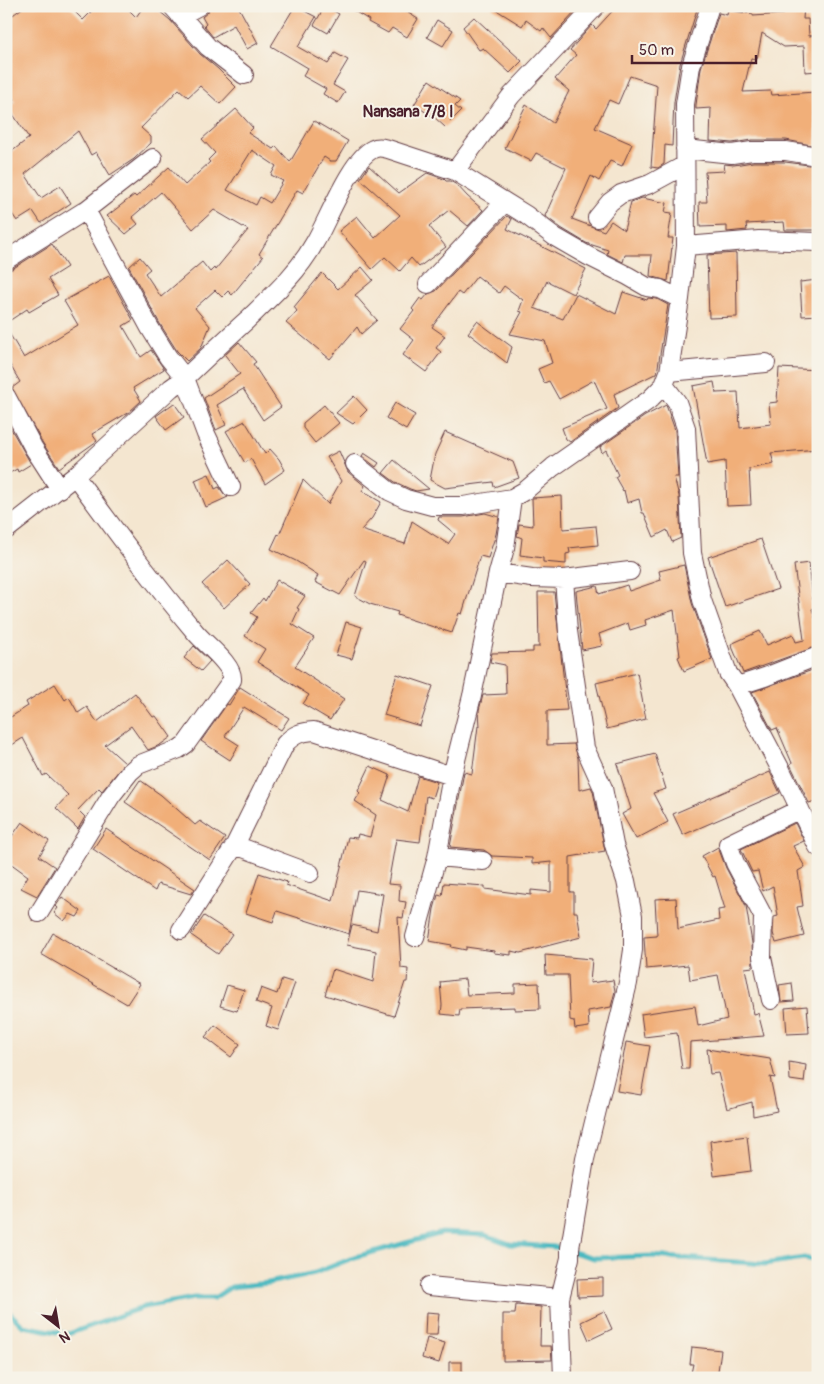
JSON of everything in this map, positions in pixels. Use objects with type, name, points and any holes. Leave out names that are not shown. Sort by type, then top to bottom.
[{"type":"street","points":[[199,6],[176,11],[208,47],[244,75]]},
{"type":"street","points":[[455,171],[511,96],[596,6]]},
{"type":"street","points":[[355,464],[389,490],[406,500],[432,506],[463,506],[512,498],[526,490],[553,467],[650,400],[666,379],[680,298],[686,246],[685,104],[687,86],[695,53],[710,6]]},
{"type":"street","points":[[6,530],[75,476],[171,388],[185,378],[271,297],[292,275],[315,242],[348,179],[357,165],[372,149],[381,147],[455,171],[526,215],[555,237],[588,256],[647,287],[660,289],[680,298]]},
{"type":"street","points":[[596,218],[610,202],[621,194],[650,184],[685,157],[752,151],[786,151],[811,155]]},
{"type":"street","points":[[6,260],[86,210],[153,158]]},
{"type":"street","points":[[428,284],[505,202]]},
{"type":"street","points":[[86,210],[150,328],[168,357],[185,378],[206,434],[231,487]]},
{"type":"street","points":[[686,246],[759,240],[818,242]]},
{"type":"street","points":[[666,379],[766,362]]},
{"type":"street","points":[[666,379],[686,428],[692,553],[702,600],[728,673],[737,686],[818,847]]},
{"type":"street","points":[[6,396],[33,447],[60,489]]},
{"type":"street","points":[[39,913],[111,796],[130,772],[138,765],[186,744],[232,680],[233,674],[229,667],[197,635],[75,476]]},
{"type":"street","points":[[415,937],[437,857],[452,776],[505,548],[512,498]]},
{"type":"street","points":[[498,573],[532,578],[564,579],[630,570]]},
{"type":"street","points":[[563,1378],[560,1298],[570,1253],[585,1159],[628,983],[633,941],[633,916],[626,880],[614,845],[603,788],[585,748],[568,631],[564,579]]},
{"type":"street","points":[[737,686],[818,656]]},
{"type":"street","points":[[181,930],[235,845],[285,744],[293,736],[301,732],[314,731],[452,776]]},
{"type":"street","points":[[771,1000],[762,957],[763,916],[735,863],[728,844],[800,809]]},
{"type":"street","points":[[235,845],[310,873]]},
{"type":"street","points":[[437,857],[483,861]]},
{"type":"street","points":[[428,1286],[560,1298]]},
{"type":"building","points":[[25,6],[69,6],[83,20],[97,6],[125,6],[136,17],[144,6],[153,6],[170,20],[200,54],[236,87],[220,104],[200,86],[188,97],[179,89],[141,128],[151,137],[151,143],[134,159],[110,175],[96,152],[91,155],[78,131],[25,174],[41,198],[60,186],[71,203],[41,223],[33,211],[17,221],[6,205],[6,156],[29,138],[8,107],[15,102],[6,86],[6,20]]},
{"type":"building","points":[[210,6],[238,6],[258,43],[247,49],[234,25],[213,37],[204,26],[206,24],[202,17],[208,12]]},
{"type":"building","points":[[295,6],[316,17],[298,47],[328,64],[335,53],[348,60],[333,85],[345,92],[338,103],[323,94],[326,89],[303,76],[308,68],[271,46]]},
{"type":"building","points":[[325,6],[339,14],[328,33],[314,25]]},
{"type":"building","points":[[346,6],[397,6],[418,19],[407,37],[392,28],[388,33],[368,22],[369,20]]},
{"type":"building","points":[[490,6],[576,6],[578,9],[551,38],[543,28],[541,31],[526,20],[522,26]]},
{"type":"building","points":[[617,6],[698,6],[680,64],[674,102],[672,146],[665,145],[664,164],[658,168],[651,167],[657,85],[630,76],[618,104],[609,100],[595,128],[632,144],[622,166],[610,161],[599,181],[591,176],[572,219],[604,231],[611,221],[624,230],[631,202],[642,198],[667,203],[665,212],[672,213],[668,238],[673,238],[668,281],[650,276],[652,255],[625,255],[623,262],[607,254],[608,250],[586,243],[545,216],[566,168],[536,153],[531,161],[505,148],[526,105],[553,123],[569,91],[555,79],[576,55],[570,50],[592,25],[596,29]]},
{"type":"building","points":[[784,6],[804,6],[803,19],[808,19],[809,36],[818,35],[818,71],[805,72],[804,46],[784,47],[762,33],[757,59],[751,58],[743,92],[771,91],[772,95],[815,92],[816,146],[786,140],[752,140],[732,143],[710,141],[711,108],[696,109],[696,105],[701,68],[719,13],[727,15],[728,10],[753,14],[753,16],[784,14]]},
{"type":"building","points":[[474,17],[522,61],[510,73],[483,48],[479,50],[463,27]]},
{"type":"building","points":[[437,20],[453,30],[443,46],[427,37]]},
{"type":"building","points":[[429,80],[460,101],[455,106],[461,111],[445,127],[434,117],[414,105]]},
{"type":"building","points":[[236,109],[253,128],[248,133],[273,149],[276,146],[290,162],[314,121],[348,141],[336,161],[330,161],[324,157],[303,193],[297,190],[259,254],[263,257],[232,295],[228,291],[222,297],[215,290],[195,308],[210,326],[201,348],[187,361],[177,351],[160,324],[129,267],[140,257],[150,269],[145,273],[161,297],[202,262],[210,272],[214,268],[215,270],[248,230],[214,210],[193,229],[161,192],[132,217],[138,224],[126,234],[107,216],[134,195],[136,197],[169,167],[185,185],[210,162],[208,160],[215,153],[202,139]],"holes":[[[252,150],[276,166],[271,175],[283,181],[270,203],[260,197],[256,205],[227,190]]]},
{"type":"building","points":[[753,162],[817,164],[818,230],[785,230],[784,222],[746,224],[747,230],[727,232],[727,226],[700,227],[699,202],[707,202],[705,172],[725,171],[724,164],[734,165]]},
{"type":"building","points":[[369,166],[399,193],[427,173],[450,181],[457,185],[483,210],[468,226],[449,210],[429,226],[446,247],[419,267],[411,258],[400,271],[385,257],[372,269],[339,231],[357,216],[375,238],[400,215],[360,179]]},
{"type":"building","points":[[507,216],[512,219],[507,229],[586,269],[573,294],[547,281],[534,308],[563,319],[576,294],[616,314],[623,292],[647,300],[648,298],[657,299],[668,305],[657,373],[614,394],[618,408],[570,442],[566,439],[562,428],[607,409],[594,380],[559,399],[549,381],[544,383],[538,369],[552,363],[545,341],[510,334],[522,312],[519,311],[523,300],[504,286],[499,293],[477,276],[462,295],[458,292],[432,327],[445,336],[436,348],[441,352],[426,372],[403,355],[414,340],[400,329],[414,311],[412,309],[420,298],[423,300],[428,294],[436,291]]},
{"type":"building","points":[[52,244],[67,267],[48,279],[58,295],[29,312],[27,309],[6,323],[6,271]]},
{"type":"building","points":[[736,253],[737,317],[709,318],[707,255]]},
{"type":"building","points":[[362,267],[373,280],[355,295],[377,320],[361,334],[357,327],[330,359],[286,323],[297,311],[294,307],[322,273],[338,289]]},
{"type":"building","points":[[109,276],[133,320],[123,326],[141,357],[151,350],[164,369],[133,388],[141,401],[129,412],[92,434],[97,441],[59,468],[12,388],[20,382],[6,358],[6,328],[24,358],[78,325],[64,301]]},
{"type":"building","points":[[818,280],[818,315],[802,316],[800,282]]},
{"type":"building","points":[[477,321],[512,347],[507,363],[468,333]]},
{"type":"building","points":[[239,342],[256,362],[253,364],[281,407],[263,420],[243,389],[217,405],[226,425],[216,430],[204,398],[240,374],[225,355]]},
{"type":"building","points":[[779,368],[818,370],[818,449],[771,453],[774,464],[749,469],[751,505],[727,506],[725,461],[707,464],[693,386],[714,382],[716,393],[738,392],[740,428],[771,424],[769,403],[777,402]]},
{"type":"building","points":[[354,396],[367,410],[353,424],[336,413]]},
{"type":"building","points":[[174,403],[184,417],[166,430],[156,416]]},
{"type":"building","points":[[395,403],[415,415],[406,430],[386,418]]},
{"type":"building","points":[[324,405],[339,423],[315,443],[303,428],[303,423]]},
{"type":"building","points":[[666,405],[675,430],[678,477],[674,477],[679,496],[681,538],[672,542],[667,530],[654,537],[644,513],[642,513],[639,499],[627,503],[624,490],[615,477],[618,475],[606,450],[602,453],[600,447],[645,416]]},
{"type":"building","points":[[6,420],[31,464],[18,472],[17,469],[6,475]]},
{"type":"building","points":[[245,421],[265,454],[270,449],[279,459],[285,470],[265,484],[251,459],[245,463],[226,431]]},
{"type":"building","points":[[445,432],[513,462],[519,478],[494,487],[493,482],[445,488],[430,480],[435,454]]},
{"type":"building","points":[[339,451],[348,472],[365,486],[362,491],[381,502],[372,518],[361,530],[405,544],[412,521],[448,544],[455,534],[438,520],[439,517],[463,517],[485,513],[499,517],[496,534],[488,558],[480,556],[462,614],[459,613],[452,633],[397,615],[398,612],[370,604],[355,596],[366,561],[364,560],[340,595],[315,582],[318,575],[296,561],[271,549],[303,480],[328,504],[341,481],[327,457]]},
{"type":"building","points":[[364,453],[379,463],[376,467],[362,456]]},
{"type":"building","points":[[394,460],[429,489],[416,491],[410,489],[395,482],[383,473]]},
{"type":"building","points":[[209,474],[215,489],[219,487],[228,497],[206,507],[195,480]]},
{"type":"building","points":[[562,496],[563,529],[596,526],[598,545],[569,548],[570,553],[566,554],[566,564],[543,562],[543,558],[520,555],[522,538],[517,536],[519,524],[533,526],[532,498]]},
{"type":"building","points":[[761,539],[778,589],[725,607],[708,557]]},
{"type":"building","points":[[228,560],[250,584],[224,608],[202,584]]},
{"type":"building","points":[[809,563],[813,599],[816,607],[812,609],[818,626],[818,646],[743,673],[731,644],[760,631],[767,645],[793,634],[796,642],[804,640],[794,565]]},
{"type":"building","points":[[684,565],[692,603],[712,659],[684,671],[678,657],[680,656],[674,610],[645,620],[646,625],[630,630],[628,623],[599,634],[602,646],[582,650],[576,591],[597,586],[599,594],[627,585],[629,591],[661,580],[659,571]]},
{"type":"building","points":[[277,580],[305,596],[297,608],[299,609],[292,624],[314,638],[295,667],[344,699],[330,720],[303,704],[309,695],[257,662],[265,649],[245,636],[257,617],[251,613],[263,598],[265,601]]},
{"type":"building","points":[[538,592],[554,592],[567,710],[547,711],[547,745],[574,744],[578,758],[579,790],[591,787],[593,791],[605,851],[570,857],[570,892],[574,892],[574,912],[577,912],[581,937],[520,953],[511,951],[511,955],[466,947],[466,950],[451,947],[452,945],[429,941],[434,909],[438,895],[442,896],[444,883],[485,886],[485,889],[531,895],[531,890],[551,892],[551,862],[532,864],[532,858],[492,856],[484,850],[450,847],[464,772],[472,774],[478,726],[480,727],[479,710],[483,695],[506,694],[505,665],[490,662],[492,653],[533,652],[533,647],[539,647]]},
{"type":"building","points":[[346,622],[362,627],[352,659],[336,655]]},
{"type":"building","points":[[194,646],[210,661],[201,671],[184,658]]},
{"type":"building","points":[[818,668],[818,800],[809,803],[790,764],[792,763],[777,728],[772,730],[752,692]]},
{"type":"building","points":[[637,673],[646,719],[607,729],[596,683]]},
{"type":"building","points":[[397,674],[433,686],[420,726],[384,715]]},
{"type":"building","points":[[55,684],[65,700],[69,697],[78,713],[87,707],[97,722],[135,693],[153,717],[156,716],[171,737],[160,745],[148,750],[131,726],[105,745],[125,763],[102,791],[99,788],[78,810],[85,817],[78,829],[56,808],[68,795],[46,774],[43,776],[23,738],[12,745],[6,735],[6,720],[28,706],[26,702]]},
{"type":"building","points":[[240,687],[289,718],[281,730],[244,707],[225,736],[239,745],[230,760],[201,741],[227,704],[229,705]]},
{"type":"building","points":[[655,754],[666,789],[653,793],[668,822],[636,839],[622,814],[631,809],[617,764]]},
{"type":"building","points":[[370,766],[390,775],[382,800],[408,812],[418,776],[437,782],[432,798],[426,796],[420,842],[396,839],[388,884],[400,885],[399,901],[406,902],[403,918],[398,917],[401,968],[408,969],[407,982],[405,982],[394,1016],[325,995],[333,969],[373,982],[376,951],[347,945],[352,925],[377,931],[383,894],[357,890],[349,934],[277,911],[273,922],[246,913],[259,873],[287,882],[286,885],[333,901],[348,837],[357,838],[358,834],[370,837],[376,815],[355,801]]},
{"type":"building","points":[[770,772],[780,793],[683,835],[673,814]]},
{"type":"building","points":[[140,780],[161,795],[195,825],[200,821],[225,838],[210,860],[125,802]]},
{"type":"building","points":[[22,822],[49,841],[39,856],[55,867],[37,896],[21,888],[28,876],[6,860],[6,845]]},
{"type":"building","points":[[795,823],[804,841],[793,846],[805,867],[798,871],[803,906],[797,907],[804,936],[776,943],[773,933],[774,917],[778,916],[773,886],[763,891],[758,871],[752,872],[741,849]]},
{"type":"building","points":[[106,829],[195,889],[191,894],[158,884],[155,891],[93,849]]},
{"type":"building","points":[[718,847],[726,868],[746,906],[752,943],[753,967],[745,968],[754,1014],[758,1013],[764,1036],[690,1042],[689,1069],[682,1069],[677,1033],[644,1037],[641,1014],[695,1006],[698,1026],[727,1019],[718,975],[690,980],[688,965],[646,969],[644,937],[657,936],[655,899],[676,898],[678,929],[719,920],[718,910],[725,909],[715,876],[713,877],[702,856]]},
{"type":"building","points":[[62,897],[81,911],[77,917],[70,914],[64,921],[54,913]]},
{"type":"building","points":[[204,916],[232,934],[218,954],[191,935]]},
{"type":"building","points":[[53,933],[140,984],[127,1004],[41,954]]},
{"type":"building","points":[[545,955],[592,959],[590,983],[613,980],[615,991],[611,1007],[588,1011],[589,1027],[575,1029],[574,1021],[570,1020],[568,975],[546,975]]},
{"type":"building","points":[[282,979],[295,983],[278,1030],[266,1026],[272,1008],[256,1002],[261,988],[277,994]]},
{"type":"building","points":[[465,979],[467,995],[515,993],[515,984],[539,983],[540,1009],[515,1010],[515,1007],[460,1009],[459,1016],[441,1014],[440,982]]},
{"type":"building","points":[[792,983],[794,1001],[781,1002],[779,985]]},
{"type":"building","points":[[227,985],[244,990],[237,1011],[220,1006]]},
{"type":"building","points":[[807,1006],[809,1033],[787,1034],[785,1008]]},
{"type":"building","points":[[215,1025],[240,1044],[231,1057],[205,1037]]},
{"type":"building","points":[[626,1042],[650,1046],[641,1095],[617,1091]]},
{"type":"building","points":[[707,1049],[770,1059],[775,1078],[770,1077],[777,1111],[753,1116],[752,1102],[727,1109],[718,1073],[710,1074]]},
{"type":"building","points":[[789,1062],[806,1065],[804,1082],[790,1080]]},
{"type":"building","points":[[747,1136],[751,1171],[714,1176],[710,1141]]},
{"type":"building","points":[[603,1278],[603,1296],[578,1297],[577,1279]]},
{"type":"building","points":[[516,1305],[541,1307],[540,1346],[551,1346],[552,1360],[503,1361],[503,1314],[515,1314]]},
{"type":"building","points":[[604,1311],[612,1329],[589,1340],[581,1322]]},
{"type":"building","points":[[426,1312],[439,1313],[437,1335],[425,1335]]},
{"type":"building","points":[[427,1338],[445,1343],[439,1363],[422,1358]]},
{"type":"building","points":[[692,1347],[721,1350],[717,1378],[690,1378],[693,1364],[690,1364]]},
{"type":"building","points":[[449,1362],[462,1362],[462,1378],[449,1378]]},
{"type":"waterway","points":[[6,1309],[23,1326],[68,1334],[144,1307],[194,1298],[214,1298],[231,1287],[268,1283],[315,1273],[355,1257],[442,1233],[485,1235],[510,1244],[556,1247],[594,1258],[652,1256],[764,1264],[804,1258],[818,1261]]},
{"type":"district","name":"Nansana 7/8 I","points":[[408,112]]}]
